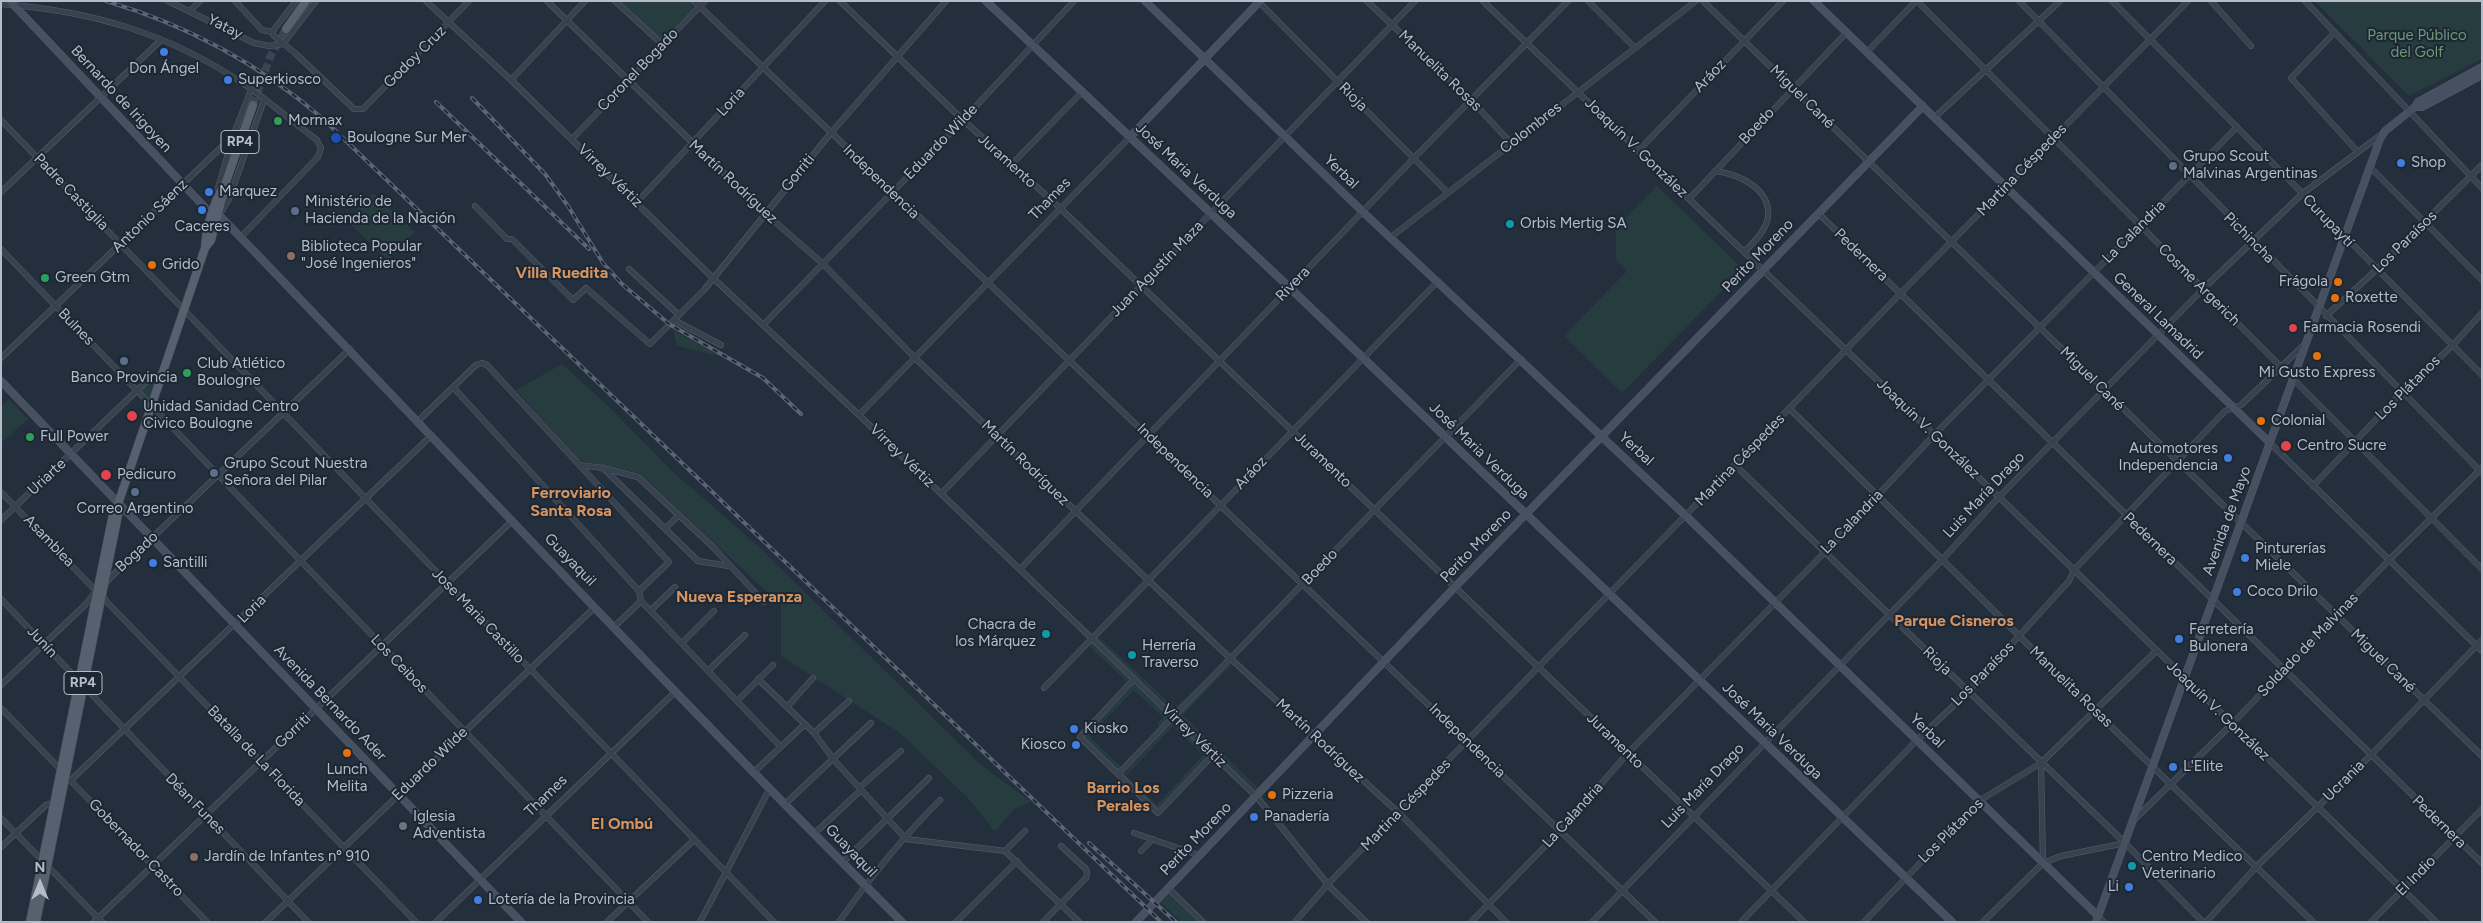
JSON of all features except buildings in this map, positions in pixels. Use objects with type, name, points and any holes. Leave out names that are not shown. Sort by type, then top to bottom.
[{"type":"main road","points":[[286,29],[306,1]]},
{"type":"main road","name":"RP4","points":[[30,922],[65,775],[80,683],[98,592],[118,516],[118,504],[160,375],[205,248],[205,238],[216,215],[219,194],[228,179],[253,104]]},
{"type":"main road","name":"RP4","points":[[36,922],[54,803],[65,775]]},
{"type":"street","name":"Yatay","points":[[168,1],[259,44],[270,46],[283,44]]},
{"type":"street","points":[[190,10],[200,1]]},
{"type":"street","points":[[236,1],[262,30],[272,32],[283,44],[316,1]]},
{"type":"street","points":[[272,32],[296,1]]},
{"type":"street","name":"Virrey Vértiz","points":[[426,1],[511,80],[712,277],[764,324],[1257,797],[1328,884],[1366,922]]},
{"type":"street","name":"Godoy Cruz","points":[[283,44],[354,109],[359,110],[468,1]]},
{"type":"street","name":"Martín Rodríguez","points":[[547,1],[765,213],[823,264],[915,358],[1231,659],[1398,813],[1506,922]]},
{"type":"street","points":[[511,80],[585,1]]},
{"type":"street","points":[[615,1],[662,44]]},
{"type":"street","name":"Independencia","points":[[694,1],[830,134],[1304,583],[1655,922]]},
{"type":"street","name":"Coronel Bogado","points":[[572,139],[705,1]]},
{"type":"street","name":"Loria","points":[[637,202],[825,1]]},
{"type":"street","name":"Juramento","points":[[840,1],[896,57],[1060,208],[1804,922]]},
{"type":"street","name":"Gorriti","points":[[475,206],[507,239],[512,239],[573,300],[586,288],[650,344],[704,290],[712,277],[830,134],[946,1]]},
{"type":"street","name":"José Maria Verduga","points":[[986,1],[1290,288],[1952,922]]},
{"type":"street","name":"Eduardo Wilde","points":[[764,324],[963,120],[1074,1]]},
{"type":"street","name":"Yerbal","points":[[1145,1],[1363,212],[1686,516],[2099,920]]},
{"type":"street","name":"Manuelita Rosas","points":[[1367,1],[1471,100],[1511,143]]},
{"type":"street","name":"Juan Agustín Maza","points":[[941,494],[1415,1]]},
{"type":"street","name":"Joaquín V. González","points":[[1482,1],[1999,497],[2436,922]]},
{"type":"street","name":"Rivera","points":[[1020,569],[1414,158],[1568,1]]},
{"type":"street","points":[[1588,1],[1635,48]]},
{"type":"street","name":"Colombres","points":[[1391,237],[1696,1]]},
{"type":"street","name":"Miguel Cané","points":[[1703,1],[1792,89],[1953,241],[2104,391],[2178,460],[2336,616],[2482,756]]},
{"type":"street","name":"Aráoz","points":[[1638,151],[1783,1]]},
{"type":"street","name":"General Lamadrid","points":[[1814,1],[2482,651]]},
{"type":"street","points":[[1868,52],[1916,1]]},
{"type":"street","name":"Cosme Argerich","points":[[1916,1],[2482,569]]},
{"type":"street","name":"Pichincha","points":[[2019,1],[2104,86],[2318,308],[2481,470]]},
{"type":"street","points":[[1935,117],[2060,1]]},
{"type":"street","name":"Curupaytí","points":[[2112,1],[2237,126],[2376,270],[2482,375]]},
{"type":"street","name":"Martina Céspedes","points":[[1295,922],[1328,884],[1468,742],[1789,408],[2188,1]]},
{"type":"street","points":[[2211,1],[2251,46]]},
{"type":"street","points":[[2305,1],[2334,33],[2412,109],[2470,177],[2482,188]]},
{"type":"street","name":"Thames","points":[[859,416],[1259,2]]},
{"type":"street","name":"Rioja","points":[[1259,2],[1448,193]]},
{"type":"street","points":[[1,4],[12,3],[88,15],[138,30],[190,52],[251,90],[317,140],[320,152],[240,238]]},
{"type":"street","name":"Bernardo de Irigoyen","points":[[12,3],[183,184],[216,215]]},
{"type":"street","name":"Boedo","points":[[1689,199],[1847,32]]},
{"type":"street","points":[[2334,33],[2291,78],[2358,152]]},
{"type":"street","points":[[1,192],[161,40]]},
{"type":"street","name":"Luis María Drago","points":[[1592,922],[1839,664],[1942,560],[1999,497],[2204,289],[2302,194],[2385,131],[2418,102],[2482,67]]},
{"type":"street","name":"Luis María Drago","points":[[2412,109],[2422,107],[2482,75]]},
{"type":"street","points":[[216,215],[214,195],[233,136],[251,90]]},
{"type":"street","points":[[1012,165],[1082,92]]},
{"type":"street","points":[[216,215],[229,199],[264,100]]},
{"type":"street","name":"Perito Moreno","points":[[1136,922],[1455,587],[1923,106]]},
{"type":"street","name":"Padre Castiglia","points":[[1,120],[183,308]]},
{"type":"street","name":"La Calandria","points":[[1471,922],[1560,830],[1628,753],[1824,552],[1934,435],[2237,126]]},
{"type":"street","name":"Avenida de Mayo","points":[[2099,920],[2184,677],[2292,379],[2380,139],[2385,131]]},
{"type":"street","name":"Antonio Sáenz","points":[[1,358],[233,136]]},
{"type":"street","name":"Los Paraísos","points":[[2326,316],[2425,223],[2482,165]]},
{"type":"street","points":[[2370,167],[2482,280]]},
{"type":"street","points":[[1715,172],[1742,178],[1758,190],[1766,205],[1768,217],[1764,228],[1744,252]]},
{"type":"street","name":"Pedernera","points":[[1818,214],[2482,863]]},
{"type":"street","name":"Guayaquil","points":[[216,215],[350,349],[754,772],[902,922]]},
{"type":"street","name":"Bulnes","points":[[1,249],[150,405]]},
{"type":"street","points":[[630,269],[679,315]]},
{"type":"street","name":"Aráoz","points":[[1044,688],[1438,281]]},
{"type":"street","name":"Jose Maria Castillo","points":[[183,308],[774,922]]},
{"type":"street","name":"Los Plátanos","points":[[2313,486],[2402,392],[2452,345],[2482,313]]},
{"type":"street","points":[[674,320],[721,345]]},
{"type":"street","name":"Los Paraísos","points":[[1741,922],[1916,741],[1968,692],[2069,581],[2074,570],[2125,514],[2225,411],[2240,405],[2306,342]]},
{"type":"street","name":"Bogado","points":[[1,685],[350,349]]},
{"type":"street","name":"Boedo","points":[[1118,774],[1521,359]]},
{"type":"street","points":[[418,421],[476,365],[482,363],[487,365],[669,562],[639,591]]},
{"type":"street","name":"Uriarte","points":[[1,520],[137,390],[148,380],[160,375]]},
{"type":"street","name":"Avenida Bernardo Ader","points":[[1,381],[521,922]]},
{"type":"street","points":[[453,388],[639,591],[641,601],[781,747]]},
{"type":"street","name":"Los Ceibos","points":[[150,405],[648,922]]},
{"type":"street","name":"Manuelita Rosas","points":[[1789,408],[2095,711],[2313,922]]},
{"type":"street","name":"Loria","points":[[65,775],[124,730],[432,435]]},
{"type":"street","points":[[579,465],[603,468],[638,477],[679,515],[764,602]]},
{"type":"street","name":"Rioja","points":[[1735,465],[2205,922]]},
{"type":"street","points":[[603,468],[698,560],[729,566]]},
{"type":"street","name":"Soldado de Malvinas","points":[[2133,821],[2232,724],[2388,561],[2481,470]]},
{"type":"street","name":"Asamblea","points":[[1,492],[98,592]]},
{"type":"street","points":[[665,529],[679,515]]},
{"type":"street","name":"Gorriti","points":[[98,920],[513,520]]},
{"type":"street","points":[[651,610],[675,587]]},
{"type":"street","name":"Batalla de La Florida","points":[[98,592],[416,922]]},
{"type":"street","name":"Junín","points":[[1,599],[80,683]]},
{"type":"street","points":[[615,626],[641,601]]},
{"type":"street","name":"Eduardo Wilde","points":[[266,922],[595,606]]},
{"type":"street","points":[[682,643],[714,611]]},
{"type":"street","points":[[709,670],[745,635]]},
{"type":"street","name":"Ucrania","points":[[2205,922],[2257,866],[2371,755],[2482,640]]},
{"type":"street","name":"Los Plátanos","points":[[1864,922],[1905,877],[1979,802],[2041,763],[2156,651]]},
{"type":"street","points":[[737,701],[773,665]]},
{"type":"street","points":[[787,707],[813,678]]},
{"type":"street","points":[[1134,679],[1080,737],[1158,813],[1213,756]]},
{"type":"street","points":[[758,680],[814,733],[834,760],[906,839],[1005,851],[1079,922]]},
{"type":"street","name":"Déan Funes","points":[[80,683],[308,922]]},
{"type":"street","name":"Thames","points":[[436,922],[676,691]]},
{"type":"street","points":[[814,733],[849,701]]},
{"type":"street","name":"Gobernador Castro","points":[[1,708],[207,922]]},
{"type":"street","points":[[785,804],[834,760],[871,723]]},
{"type":"street","points":[[754,772],[805,724]]},
{"type":"street","points":[[815,833],[901,751]]},
{"type":"street","points":[[2041,763],[2042,863]]},
{"type":"street","points":[[843,862],[929,778]]},
{"type":"street","points":[[700,922],[770,788]]},
{"type":"street","points":[[839,922],[865,885],[906,839],[916,824],[940,800]]},
{"type":"street","points":[[1,847],[46,805],[54,803]]},
{"type":"street","name":"El Indio","points":[[2371,922],[2482,809]]},
{"type":"street","points":[[1,818],[98,920]]},
{"type":"street","points":[[1005,851],[1025,831]]},
{"type":"street","points":[[1134,832],[1198,855]]},
{"type":"street","points":[[1141,851],[1153,839]]},
{"type":"street","points":[[607,922],[694,840]]},
{"type":"street","points":[[1983,922],[2042,863],[2060,856],[2125,843]]},
{"type":"street","points":[[1043,922],[1087,873],[1086,869],[1061,846]]},
{"type":"street","points":[[956,922],[1017,861]]},
{"type":"street","points":[[1168,888],[1202,922]]},
{"type":"green space","points":[[619,1],[689,1],[693,5],[692,10],[661,40]]},
{"type":"green space","name":"Parque Público del Golf","points":[[2315,1],[2482,1],[2482,59],[2409,96]]},
{"type":"green space","points":[[1657,186],[1743,269],[1622,393],[1564,336],[1627,271],[1616,260],[1616,228]]},
{"type":"green space","points":[[373,193],[415,232],[388,260],[347,221]]},
{"type":"green space","points":[[673,330],[720,356],[677,346]]},
{"type":"green space","points":[[562,364],[608,406],[672,471],[757,545],[981,765],[1031,802],[1014,809],[995,832],[969,799],[900,733],[781,656],[781,605],[639,473],[578,460],[516,390]]},
{"type":"green space","points":[[160,375],[150,405],[137,391],[148,380]]},
{"type":"green space","points":[[9,399],[28,419],[1,443],[1,406]]},
{"type":"green space","points":[[1148,583],[1150,585],[1099,637],[1175,708],[1226,660],[1175,712],[1094,638]]},
{"type":"green space","points":[[1092,642],[1129,678],[1127,682],[1088,645]]},
{"type":"green space","points":[[1230,663],[1231,665],[1183,715],[1258,788],[1256,791],[1178,716]]},
{"type":"green space","points":[[1134,684],[1170,718],[1119,771],[1084,737]],"holes":[[[1134,690],[1163,717],[1157,724],[1159,727],[1121,767],[1089,736]]]},
{"type":"green space","points":[[1174,721],[1209,755],[1158,808],[1123,775]],"holes":[[[1173,726],[1203,755],[1157,805],[1126,776]]]},
{"type":"green space","points":[[1170,893],[1198,922],[1182,922],[1161,903]]},
{"type":"tunnel","points":[[253,105],[270,57],[286,29]]},
{"type":"railway","points":[[106,1],[165,22],[220,48],[273,80],[322,118],[1161,922]]},
{"type":"railway","points":[[472,98],[545,174],[568,206],[603,263],[622,284],[669,324],[763,378],[801,414]]},
{"type":"railway","points":[[436,102],[589,249]]},
{"type":"railway","points":[[1089,843],[1176,922]]},
{"type":"place","name":"Don Ángel","points":[[164,52]]},
{"type":"place","name":"Superkiosco","points":[[228,80]]},
{"type":"place","name":"Mormax","points":[[278,121]]},
{"type":"place","name":"Boulogne Sur Mer","points":[[336,138]]},
{"type":"place","name":"Shop","points":[[2401,163]]},
{"type":"place","name":"Grupo Scout Malvinas Argentinas","points":[[2173,166]]},
{"type":"place","name":"Marquez","points":[[209,192]]},
{"type":"place","name":"Caceres","points":[[202,210]]},
{"type":"place","name":"Ministério de Hacienda de la Nación","points":[[295,211]]},
{"type":"place","name":"Orbis Mertig SA","points":[[1510,224]]},
{"type":"place","name":"Biblioteca Popular \"José Ingenieros\"","points":[[291,256]]},
{"type":"place","name":"Grido","points":[[152,265]]},
{"type":"place","name":"Green Gtm","points":[[45,278]]},
{"type":"place","name":"Frágola","points":[[2338,282]]},
{"type":"place","name":"Roxette","points":[[2335,298]]},
{"type":"place","name":"Farmacia Rosendi","points":[[2293,328]]},
{"type":"place","name":"Mi Gusto Express","points":[[2317,356]]},
{"type":"place","name":"Banco Provincia","points":[[124,361]]},
{"type":"place","name":"Club Atlético Boulogne","points":[[187,373]]},
{"type":"place","name":"Unidad Sanidad Centro Civico Boulogne","points":[[132,416]]},
{"type":"place","name":"Colonial","points":[[2261,421]]},
{"type":"place","name":"Full Power","points":[[30,437]]},
{"type":"place","name":"Centro Sucre","points":[[2286,446]]},
{"type":"place","name":"Automotores Independencia","points":[[2228,458]]},
{"type":"place","name":"Grupo Scout Nuestra Señora del Pilar","points":[[214,473]]},
{"type":"place","name":"Pedicuro","points":[[106,475]]},
{"type":"place","name":"Correo Argentino","points":[[135,492]]},
{"type":"place","name":"Pinturerías Miele","points":[[2245,558]]},
{"type":"place","name":"Santilli","points":[[153,563]]},
{"type":"place","name":"Coco Drilo","points":[[2237,592]]},
{"type":"place","name":"Chacra de los Márquez","points":[[1046,634]]},
{"type":"place","name":"Ferretería Bulonera","points":[[2179,639]]},
{"type":"place","name":"Herrería Traverso","points":[[1132,655]]},
{"type":"place","name":"Kiosko","points":[[1074,729]]},
{"type":"place","name":"Kiosco","points":[[1076,745]]},
{"type":"place","name":"Lunch Melita","points":[[347,753]]},
{"type":"place","name":"L'Elite","points":[[2173,767]]},
{"type":"place","name":"Pizzeria","points":[[1272,795]]},
{"type":"place","name":"Panadería","points":[[1254,817]]},
{"type":"place","name":"Iglesia Adventista","points":[[403,826]]},
{"type":"place","name":"Jardín de Infantes nº 910","points":[[194,857]]},
{"type":"place","name":"Centro Medico Veterinario","points":[[2132,866]]},
{"type":"place","name":"Li","points":[[2129,887]]},
{"type":"place","name":"Lotería de la Provincia","points":[[478,900]]},
{"type":"district","name":"Villa Ruedita","points":[[562,273]]},
{"type":"district","name":"Ferroviario Santa Rosa","points":[[571,502]]},
{"type":"district","name":"Nueva Esperanza","points":[[739,597]]},
{"type":"district","name":"Parque Cisneros","points":[[1954,621]]},
{"type":"district","name":"Barrio Los Perales","points":[[1123,797]]},
{"type":"district","name":"El Ombú","points":[[622,824]]}]
